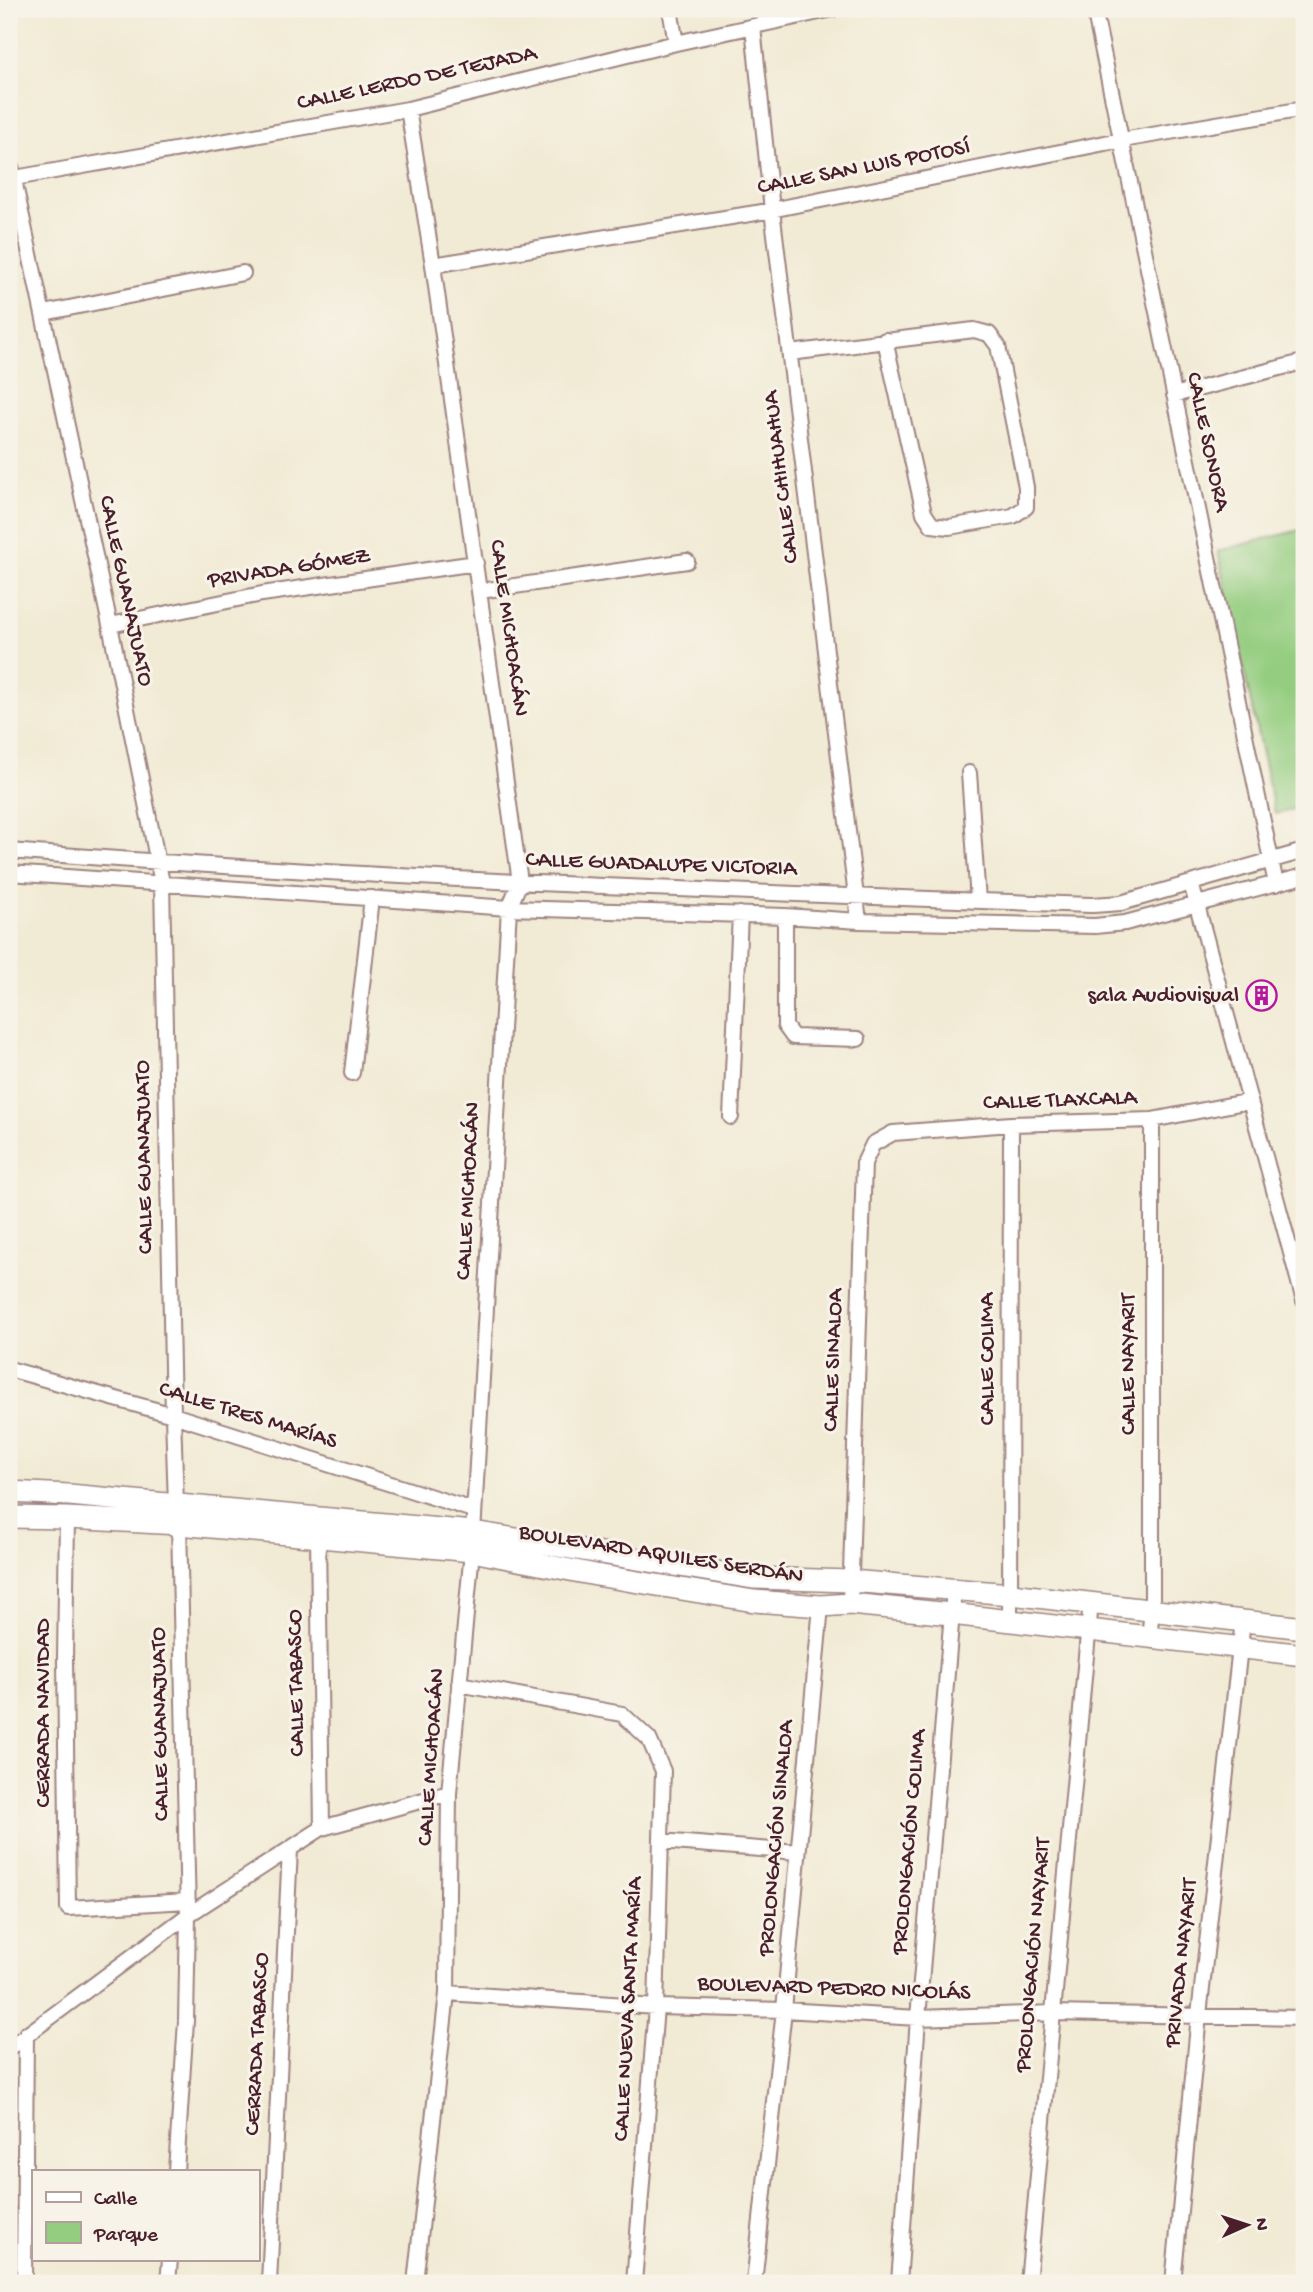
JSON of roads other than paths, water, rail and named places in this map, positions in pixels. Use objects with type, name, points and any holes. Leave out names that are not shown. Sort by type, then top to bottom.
[{"type":"street","points":[[670,9],[676,43]]},
{"type":"street","name":"CALLE LERDO DE TEJADA","points":[[12,179],[408,110],[676,43],[833,9]]},
{"type":"street","name":"CALLE SONORA","points":[[1094,9],[1276,884]]},
{"type":"street","name":"CALLE CHIHUAHUA","points":[[754,27],[772,210],[859,921]]},
{"type":"street","name":"CALLE SAN LUIS POTOSÍ","points":[[433,265],[772,210],[1121,140],[1304,109]]},
{"type":"street","name":"CALLE MICHOACÁN","points":[[408,110],[433,265],[520,882],[509,908],[473,1531],[449,1793],[447,1993],[415,2283]]},
{"type":"street","name":"CALLE GUANAJUATO","points":[[9,157],[110,625],[162,883],[173,1415],[188,1908],[186,2021],[176,2170]]},
{"type":"street","points":[[44,313],[243,273]]},
{"type":"street","points":[[790,354],[885,340],[974,330],[989,334],[998,346],[1026,487],[1026,507],[1013,516],[948,527],[932,525],[924,513],[885,340]]},
{"type":"street","points":[[1174,395],[1303,362]]},
{"type":"street","points":[[480,590],[687,561]]},
{"type":"street","name":"PRIVADA GÓMEZ","points":[[110,625],[262,594],[476,563]]},
{"type":"street","points":[[969,773],[978,901]]},
{"type":"street","name":"CALLE GUADALUPE VICTORIA","points":[[9,850],[158,862],[520,882],[1093,905],[1121,903],[1304,851]]},
{"type":"street","name":"CALLE GUADALUPE VICTORIA","points":[[9,873],[509,908],[740,914],[859,921],[1095,926],[1125,923],[1304,876]]},
{"type":"street","points":[[1191,883],[1304,1301]]},
{"type":"street","points":[[352,1073],[372,898]]},
{"type":"street","points":[[732,1117],[740,914]]},
{"type":"street","points":[[785,916],[785,1026],[793,1037],[858,1040]]},
{"type":"street","name":"CALLE TLAXCALA","points":[[873,1143],[893,1133],[1011,1124],[1152,1120],[1250,1101]]},
{"type":"street","name":"CALLE NAYARIT","points":[[1149,1637],[1152,1609],[1152,1120]]},
{"type":"street","name":"CALLE COLIMA","points":[[1010,1621],[1011,1124]]},
{"type":"street","name":"CALLE SINALOA","points":[[850,1604],[864,1163],[873,1143]]},
{"type":"street","name":"CALLE TRES MARÍAS","points":[[9,1369],[173,1415],[473,1531]]},
{"type":"street","name":"BOULEVARD AQUILES SERDÁN","points":[[9,1492],[177,1514],[318,1537],[473,1531],[596,1575],[754,1601],[821,1606],[850,1604],[1304,1655]]},
{"type":"street","name":"BOULEVARD AQUILES SERDÁN","points":[[9,1517],[177,1514],[473,1531],[753,1578],[850,1581],[1011,1594],[1304,1628]]},
{"type":"street","name":"CERRADA NAVIDAD","points":[[67,1518],[65,1659],[68,1908],[188,1908]]},
{"type":"street","name":"CALLE TABASCO","points":[[318,1537],[322,1828]]},
{"type":"street","name":"PROLONGACIÓN COLIMA","points":[[899,2283],[954,1589]]},
{"type":"street","name":"PROLONGACIÓN NAYARIT","points":[[1028,2283],[1091,1602]]},
{"type":"street","name":"PROLONGACIÓN SINALOA","points":[[754,2283],[784,2010],[821,1606]]},
{"type":"street","name":"PRIVADA NAYARIT","points":[[1173,2283],[1199,2015],[1243,1620]]},
{"type":"street","name":"CALLE NUEVA SANTA MARÍA","points":[[459,1684],[622,1714],[649,1739],[663,1771],[656,2007],[634,2283]]},
{"type":"street","points":[[9,2048],[188,1908],[322,1828],[449,1793]]},
{"type":"street","points":[[661,1841],[799,1852]]},
{"type":"street","name":"CERRADA TABASCO","points":[[269,2283],[290,1849]]},
{"type":"street","name":"BOULEVARD PEDRO NICOLÁS","points":[[447,1993],[656,2007],[784,2010],[918,2018],[1052,2013],[1304,2018]]},
{"type":"street","points":[[24,2283],[26,2034]]},
{"type":"street","points":[[170,2260],[171,2282]]},
{"type":"place","name":"sala Audiovisual","points":[[1262,996]]}]
